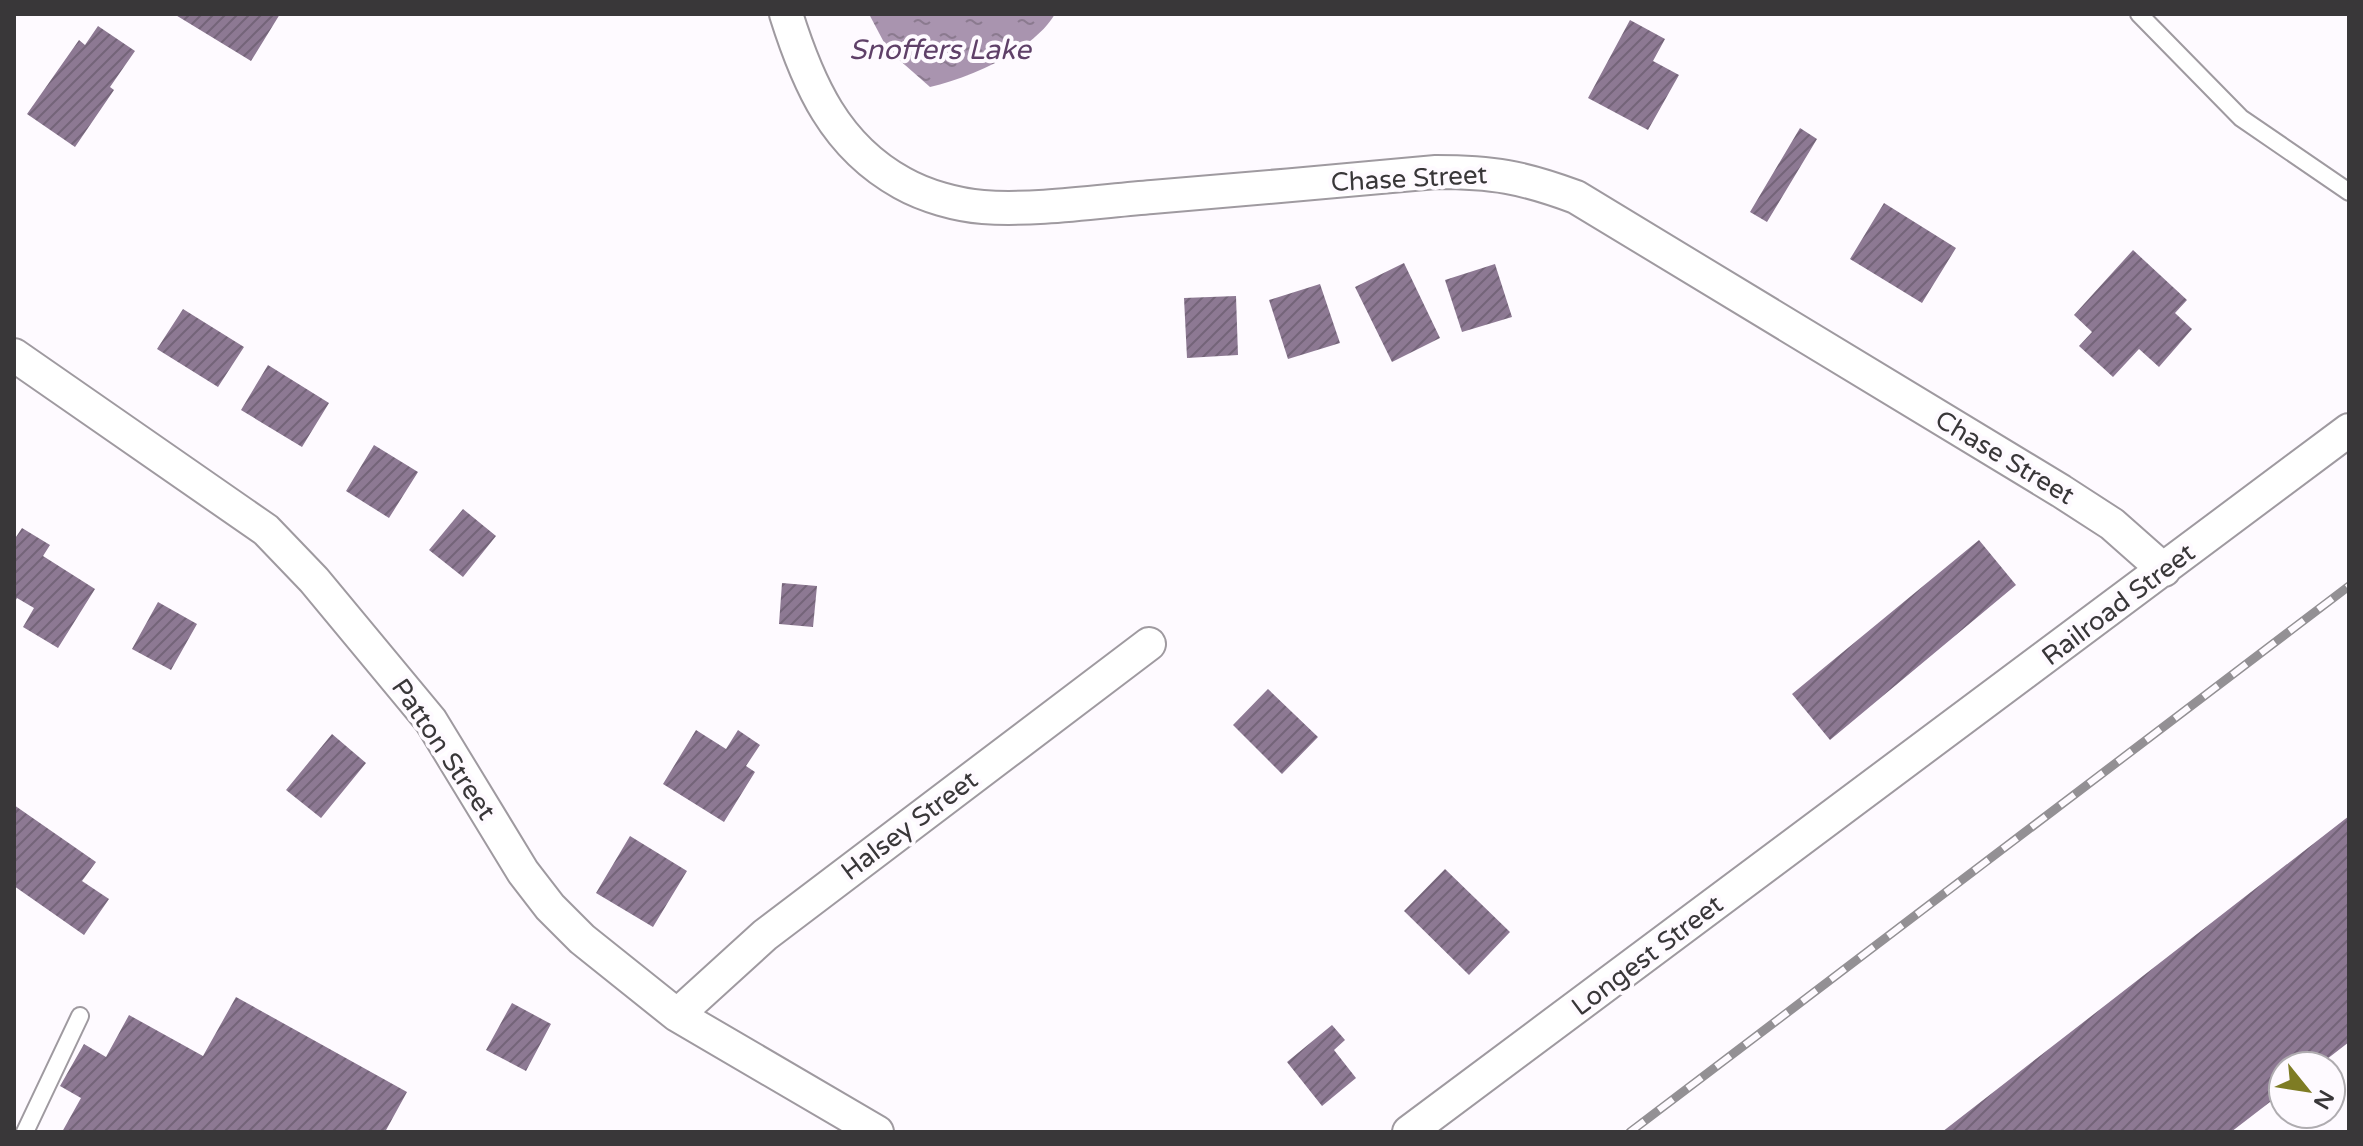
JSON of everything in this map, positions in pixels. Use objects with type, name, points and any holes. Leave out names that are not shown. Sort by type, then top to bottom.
[{"type":"street","name":"Chase Street","points":[[786,14],[813,91],[828,117],[862,155],[903,184],[951,201],[984,207],[1106,201],[1436,172],[1487,172],[1524,178],[1576,197],[2061,491],[2112,524],[2164,570]]},
{"type":"street","name":"Patton Street","points":[[14,355],[266,530],[374,649],[431,721],[523,872],[550,907],[582,939],[677,1015],[877,1132]]},
{"type":"street","name":"Railroad Street","points":[[1885,777],[2349,430]]},
{"type":"street","name":"Halsey Street","points":[[677,1015],[765,935],[1149,644]]},
{"type":"street","name":"Longest Street","points":[[1409,1132],[1885,777]]},
{"type":"lane","points":[[2139,14],[2241,118],[2349,192]]},
{"type":"lane","points":[[25,1132],[80,1016]]},
{"type":"water","name":"Snoffers Lake","points":[[869,14],[1055,14],[1032,39],[1000,61],[930,87],[888,50]]},
{"type":"building","points":[[174,14],[280,14],[251,61]]},
{"type":"building","points":[[1630,20],[1665,39],[1653,61],[1679,75],[1648,130],[1588,98]]},
{"type":"building","points":[[98,26],[135,51],[110,87],[114,90],[75,147],[27,114],[79,40],[85,45]]},
{"type":"building","points":[[1800,128],[1817,139],[1767,222],[1750,212]]},
{"type":"building","points":[[1884,203],[1956,248],[1922,303],[1850,259]]},
{"type":"building","points":[[2133,250],[2187,300],[2175,313],[2192,329],[2159,367],[2139,349],[2113,377],[2079,346],[2092,332],[2074,315]]},
{"type":"building","points":[[1404,263],[1440,338],[1392,362],[1355,287]]},
{"type":"building","points":[[1495,264],[1512,317],[1462,332],[1445,280]]},
{"type":"building","points":[[1320,284],[1340,343],[1288,359],[1269,300]]},
{"type":"building","points":[[1236,296],[1238,355],[1187,358],[1184,298]]},
{"type":"building","points":[[183,309],[244,347],[218,387],[157,349]]},
{"type":"building","points":[[268,365],[329,403],[302,447],[241,410]]},
{"type":"building","points":[[374,445],[418,472],[389,518],[346,491]]},
{"type":"building","points":[[463,509],[496,536],[463,577],[429,550]]},
{"type":"building","points":[[22,528],[50,545],[43,556],[95,589],[58,648],[23,627],[34,608],[17,598],[14,603],[14,540]]},
{"type":"building","points":[[1979,540],[2016,585],[1830,740],[1792,694]]},
{"type":"building","points":[[782,583],[817,586],[813,627],[779,624]]},
{"type":"building","points":[[158,602],[197,624],[171,670],[132,649]]},
{"type":"building","points":[[1268,689],[1318,737],[1282,774],[1233,725]]},
{"type":"building","points":[[696,730],[726,749],[738,730],[760,745],[746,766],[755,772],[724,822],[663,784]]},
{"type":"building","points":[[332,734],[366,763],[321,818],[286,790]]},
{"type":"building","points":[[14,805],[96,862],[82,881],[109,899],[84,935],[14,886]]},
{"type":"building","points":[[2349,816],[2349,1042],[2339,1050],[2267,1050],[2267,1104],[2231,1132],[1942,1132]]},
{"type":"building","points":[[630,836],[687,871],[653,927],[596,893]]},
{"type":"building","points":[[1445,869],[1510,932],[1469,975],[1404,911]]},
{"type":"building","points":[[236,997],[407,1092],[385,1132],[62,1132],[81,1098],[60,1086],[84,1044],[106,1057],[129,1015],[203,1056]]},
{"type":"building","points":[[512,1003],[551,1024],[526,1071],[486,1050]]},
{"type":"building","points":[[1332,1025],[1345,1040],[1334,1050],[1356,1078],[1322,1106],[1287,1062]]},
{"type":"railway","points":[[1630,1132],[2349,586]]}]
